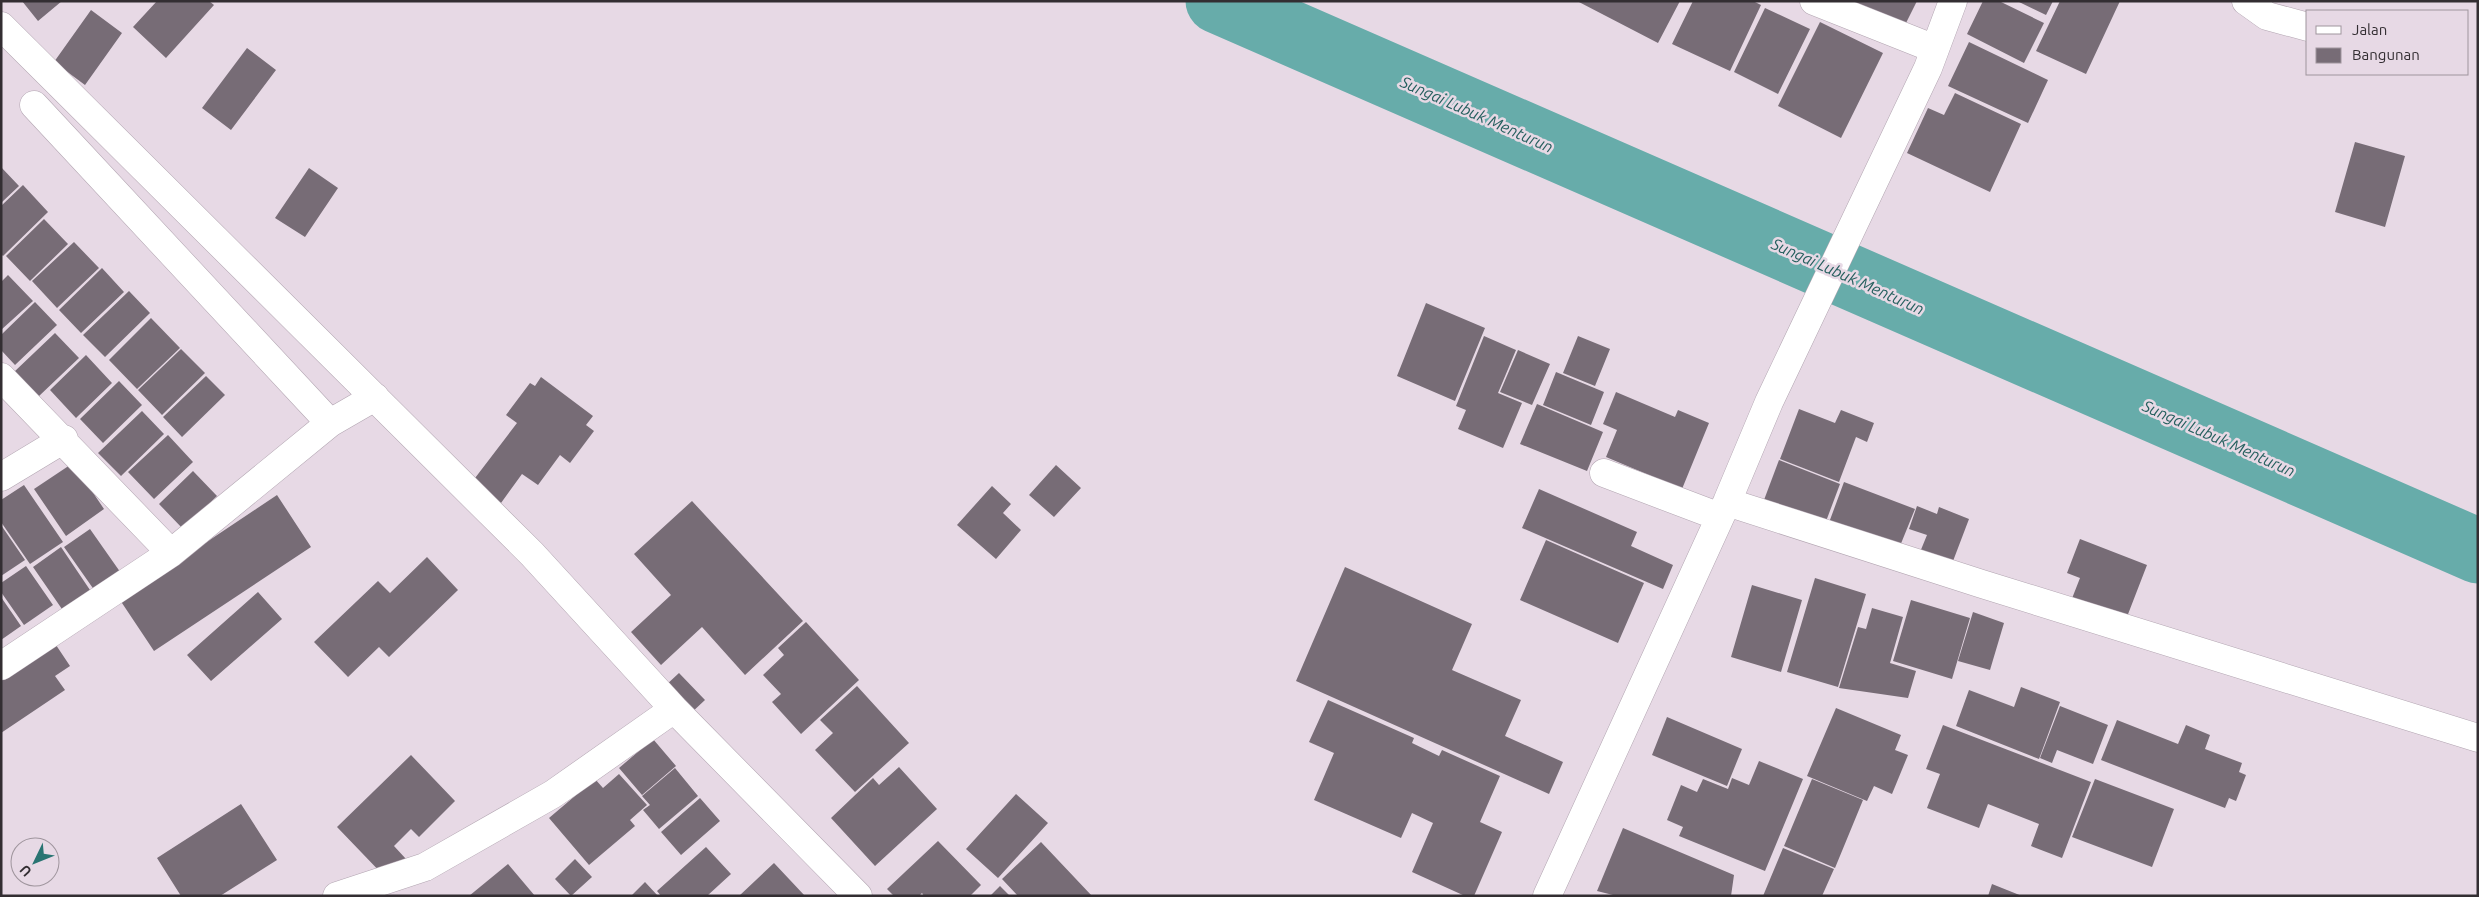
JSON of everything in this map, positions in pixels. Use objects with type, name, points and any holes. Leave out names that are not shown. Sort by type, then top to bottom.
[{"type":"street","points":[[1814,1],[1935,49]]},
{"type":"street","points":[[1547,896],[1724,509],[1781,376],[1920,84],[1954,1]]},
{"type":"street","points":[[2246,1],[2267,16],[2306,26]]},
{"type":"street","points":[[1,26],[532,554],[674,709],[858,896]]},
{"type":"street","points":[[34,106],[330,422]]},
{"type":"street","points":[[1,377],[64,439],[171,553]]},
{"type":"street","points":[[1,666],[171,553],[330,422],[375,397]]},
{"type":"street","points":[[1,478],[64,439]]},
{"type":"street","points":[[1604,473],[1982,584],[2313,685],[2478,738]]},
{"type":"street","points":[[337,896],[426,867],[553,794],[674,709]]},
{"type":"building","points":[[22,1],[62,1],[38,21]]},
{"type":"building","points":[[157,1],[209,1],[214,5],[166,58],[133,27]]},
{"type":"building","points":[[1577,1],[1680,1],[1658,43]]},
{"type":"building","points":[[1693,1],[1753,1],[1761,5],[1730,71],[1672,44]]},
{"type":"building","points":[[1835,1],[1917,1],[1901,33]]},
{"type":"building","points":[[1983,1],[1999,1],[2044,23],[2024,63],[1967,34]]},
{"type":"building","points":[[2017,1],[2053,1],[2046,15]]},
{"type":"building","points":[[2060,1],[2120,1],[2086,74],[2036,51]]},
{"type":"building","points":[[1765,8],[1810,29],[1778,94],[1734,72]]},
{"type":"building","points":[[91,10],[122,33],[85,85],[54,62]]},
{"type":"building","points":[[1820,22],[1883,53],[1841,138],[1778,106]]},
{"type":"building","points":[[1969,42],[2048,80],[2028,123],[1948,86]]},
{"type":"building","points":[[247,48],[276,70],[231,130],[202,108]]},
{"type":"building","points":[[1955,93],[2021,124],[1990,192],[1907,153],[1928,108],[1944,115]]},
{"type":"building","points":[[2355,142],[2405,156],[2385,227],[2335,212]]},
{"type":"building","points":[[1,167],[19,186],[1,203]]},
{"type":"building","points":[[309,168],[338,188],[305,237],[275,218]]},
{"type":"building","points":[[23,185],[48,212],[3,256],[1,254],[1,206]]},
{"type":"building","points":[[44,219],[68,244],[30,281],[6,256]]},
{"type":"building","points":[[74,242],[99,268],[57,308],[32,281]]},
{"type":"building","points":[[102,268],[124,292],[81,333],[59,310]]},
{"type":"building","points":[[8,275],[33,301],[1,330],[1,282]]},
{"type":"building","points":[[129,291],[150,313],[105,357],[83,335]]},
{"type":"building","points":[[35,302],[57,325],[15,365],[1,350],[1,335]]},
{"type":"building","points":[[1426,303],[1485,328],[1455,401],[1397,376]]},
{"type":"building","points":[[151,318],[180,348],[137,389],[109,360]]},
{"type":"building","points":[[55,333],[79,358],[38,397],[14,372]]},
{"type":"building","points":[[1484,336],[1516,350],[1498,393],[1522,403],[1503,448],[1458,429],[1466,410],[1456,406]]},
{"type":"building","points":[[1578,336],[1610,349],[1595,386],[1563,373]]},
{"type":"building","points":[[181,349],[205,373],[162,415],[138,390]]},
{"type":"building","points":[[1518,350],[1550,364],[1532,405],[1500,392]]},
{"type":"building","points":[[86,355],[112,383],[76,418],[50,390]]},
{"type":"building","points":[[1556,372],[1604,392],[1591,425],[1543,405]]},
{"type":"building","points":[[206,376],[225,395],[182,437],[163,417]]},
{"type":"building","points":[[541,377],[593,416],[586,425],[594,431],[570,463],[560,455],[538,485],[522,474],[501,503],[472,482],[517,423],[506,415],[530,383],[535,386]]},
{"type":"building","points":[[119,381],[142,405],[103,443],[80,419]]},
{"type":"building","points":[[1616,392],[1675,417],[1678,410],[1709,423],[1682,489],[1606,457],[1617,430],[1603,424]]},
{"type":"building","points":[[1537,404],[1603,432],[1587,471],[1520,444]]},
{"type":"building","points":[[1799,409],[1835,423],[1841,410],[1874,423],[1867,442],[1856,437],[1839,482],[1780,459]]},
{"type":"building","points":[[142,411],[164,434],[121,476],[98,453]]},
{"type":"building","points":[[168,435],[193,462],[154,499],[128,472]]},
{"type":"building","points":[[1779,460],[1840,484],[1825,524],[1761,508]]},
{"type":"building","points":[[73,463],[104,509],[66,536],[34,489]]},
{"type":"building","points":[[1056,465],[1081,488],[1054,517],[1029,495]]},
{"type":"building","points":[[193,471],[217,496],[183,529],[159,504]]},
{"type":"building","points":[[1844,482],[1915,509],[1900,546],[1827,528]]},
{"type":"building","points":[[24,485],[63,542],[30,564],[1,522],[1,500]]},
{"type":"building","points":[[992,486],[1011,504],[1003,513],[1021,530],[996,559],[957,525]]},
{"type":"building","points":[[1539,489],[1637,532],[1631,546],[1673,565],[1663,589],[1522,528]]},
{"type":"building","points":[[277,495],[311,547],[154,651],[120,600]]},
{"type":"building","points":[[692,501],[803,621],[745,675],[702,627],[661,665],[631,632],[671,595],[634,554]]},
{"type":"building","points":[[1917,506],[1937,514],[1939,507],[1969,519],[1950,569],[1918,557],[1927,535],[1909,529]]},
{"type":"building","points":[[1,525],[25,560],[1,576]]},
{"type":"building","points":[[90,529],[123,576],[97,594],[64,547]]},
{"type":"building","points":[[2080,539],[2147,565],[2125,622],[2071,601],[2080,578],[2067,573]]},
{"type":"building","points":[[1546,540],[1644,583],[1618,643],[1520,600]]},
{"type":"building","points":[[61,547],[92,593],[64,612],[33,567]]},
{"type":"building","points":[[427,557],[458,590],[389,657],[379,647],[348,677],[314,642],[378,581],[390,593]]},
{"type":"building","points":[[26,566],[53,605],[24,625],[1,592],[1,583]]},
{"type":"building","points":[[1345,567],[1472,624],[1452,670],[1521,700],[1505,736],[1563,762],[1549,794],[1296,681]]},
{"type":"building","points":[[1815,578],[1866,594],[1838,687],[1787,672]]},
{"type":"building","points":[[1752,585],[1802,600],[1781,672],[1731,657]]},
{"type":"building","points":[[258,592],[282,619],[211,681],[187,655]]},
{"type":"building","points":[[1,597],[21,626],[1,640]]},
{"type":"building","points":[[1911,600],[1970,618],[1952,679],[1893,661]]},
{"type":"building","points":[[1872,608],[1903,617],[1890,663],[1916,671],[1908,698],[1839,688],[1858,627],[1866,629]]},
{"type":"building","points":[[1973,612],[2004,623],[1990,670],[1958,661]]},
{"type":"building","points":[[806,622],[859,680],[801,734],[772,702],[781,694],[763,675],[784,655],[778,648]]},
{"type":"building","points":[[52,639],[70,666],[55,676],[65,690],[1,733],[1,672]]},
{"type":"building","points":[[679,673],[705,700],[690,714],[665,686]]},
{"type":"building","points":[[857,686],[909,743],[855,792],[815,750],[833,733],[820,720]]},
{"type":"building","points":[[2021,687],[2060,702],[2039,759],[1956,726],[1969,690],[2014,707]]},
{"type":"building","points":[[1328,700],[1414,738],[1412,743],[1439,756],[1442,750],[1500,776],[1480,822],[1502,832],[1474,896],[1465,896],[1412,872],[1433,823],[1412,813],[1401,838],[1314,800],[1334,753],[1309,742]]},
{"type":"building","points":[[2060,706],[2108,725],[2093,764],[2057,750],[2052,763],[2040,758]]},
{"type":"building","points":[[1836,708],[1901,735],[1895,750],[1908,755],[1892,794],[1874,786],[1867,801],[1807,776]]},
{"type":"building","points":[[1667,717],[1742,749],[1727,786],[1652,755]]},
{"type":"building","points":[[2117,720],[2178,744],[2186,725],[2210,735],[2205,749],[2242,763],[2239,772],[2246,775],[2236,801],[2229,798],[2225,808],[2101,760]]},
{"type":"building","points":[[1943,725],[2091,782],[2062,858],[2031,846],[2039,824],[1988,804],[1979,828],[1927,808],[1940,774],[1926,769]]},
{"type":"building","points":[[653,739],[676,766],[642,795],[619,768]]},
{"type":"building","points":[[411,755],[455,801],[419,837],[411,829],[394,846],[406,859],[386,878],[337,827]]},
{"type":"building","points":[[1759,761],[1803,779],[1765,871],[1679,836],[1683,827],[1667,820],[1681,785],[1697,792],[1703,779],[1728,789],[1732,778],[1749,785]]},
{"type":"building","points":[[899,767],[937,809],[875,866],[831,818],[873,778],[879,785]]},
{"type":"building","points":[[675,768],[698,796],[659,829],[643,810],[650,805],[642,796]]},
{"type":"building","points":[[619,774],[647,805],[630,820],[635,826],[589,865],[549,818],[595,779],[603,788]]},
{"type":"building","points":[[1812,779],[1863,800],[1835,868],[1784,846]]},
{"type":"building","points":[[2095,779],[2174,809],[2152,867],[2072,837]]},
{"type":"building","points":[[1016,794],[1048,823],[998,878],[966,849]]},
{"type":"building","points":[[700,798],[720,821],[681,855],[661,832]]},
{"type":"building","points":[[241,804],[277,860],[220,896],[181,896],[157,858]]},
{"type":"building","points":[[1623,828],[1734,875],[1731,896],[1617,896],[1597,891]]},
{"type":"building","points":[[938,841],[981,885],[970,896],[924,896],[922,893],[919,896],[894,896],[887,889]]},
{"type":"building","points":[[1041,842],[1092,896],[1018,896],[1002,879]]},
{"type":"building","points":[[706,847],[731,874],[707,896],[661,896],[657,891]]},
{"type":"building","points":[[1783,848],[1834,869],[1822,896],[1763,896]]},
{"type":"building","points":[[575,859],[592,877],[571,896],[555,879]]},
{"type":"building","points":[[774,863],[805,896],[739,896]]},
{"type":"building","points":[[508,864],[535,896],[469,896]]},
{"type":"building","points":[[645,882],[658,896],[631,896]]},
{"type":"building","points":[[1992,884],[2022,896],[1988,896]]},
{"type":"building","points":[[1000,886],[1010,896],[990,896]]},
{"type":"waterway","name":"Sungai Lubuk Menturun","points":[[1218,1],[2478,551]]}]
